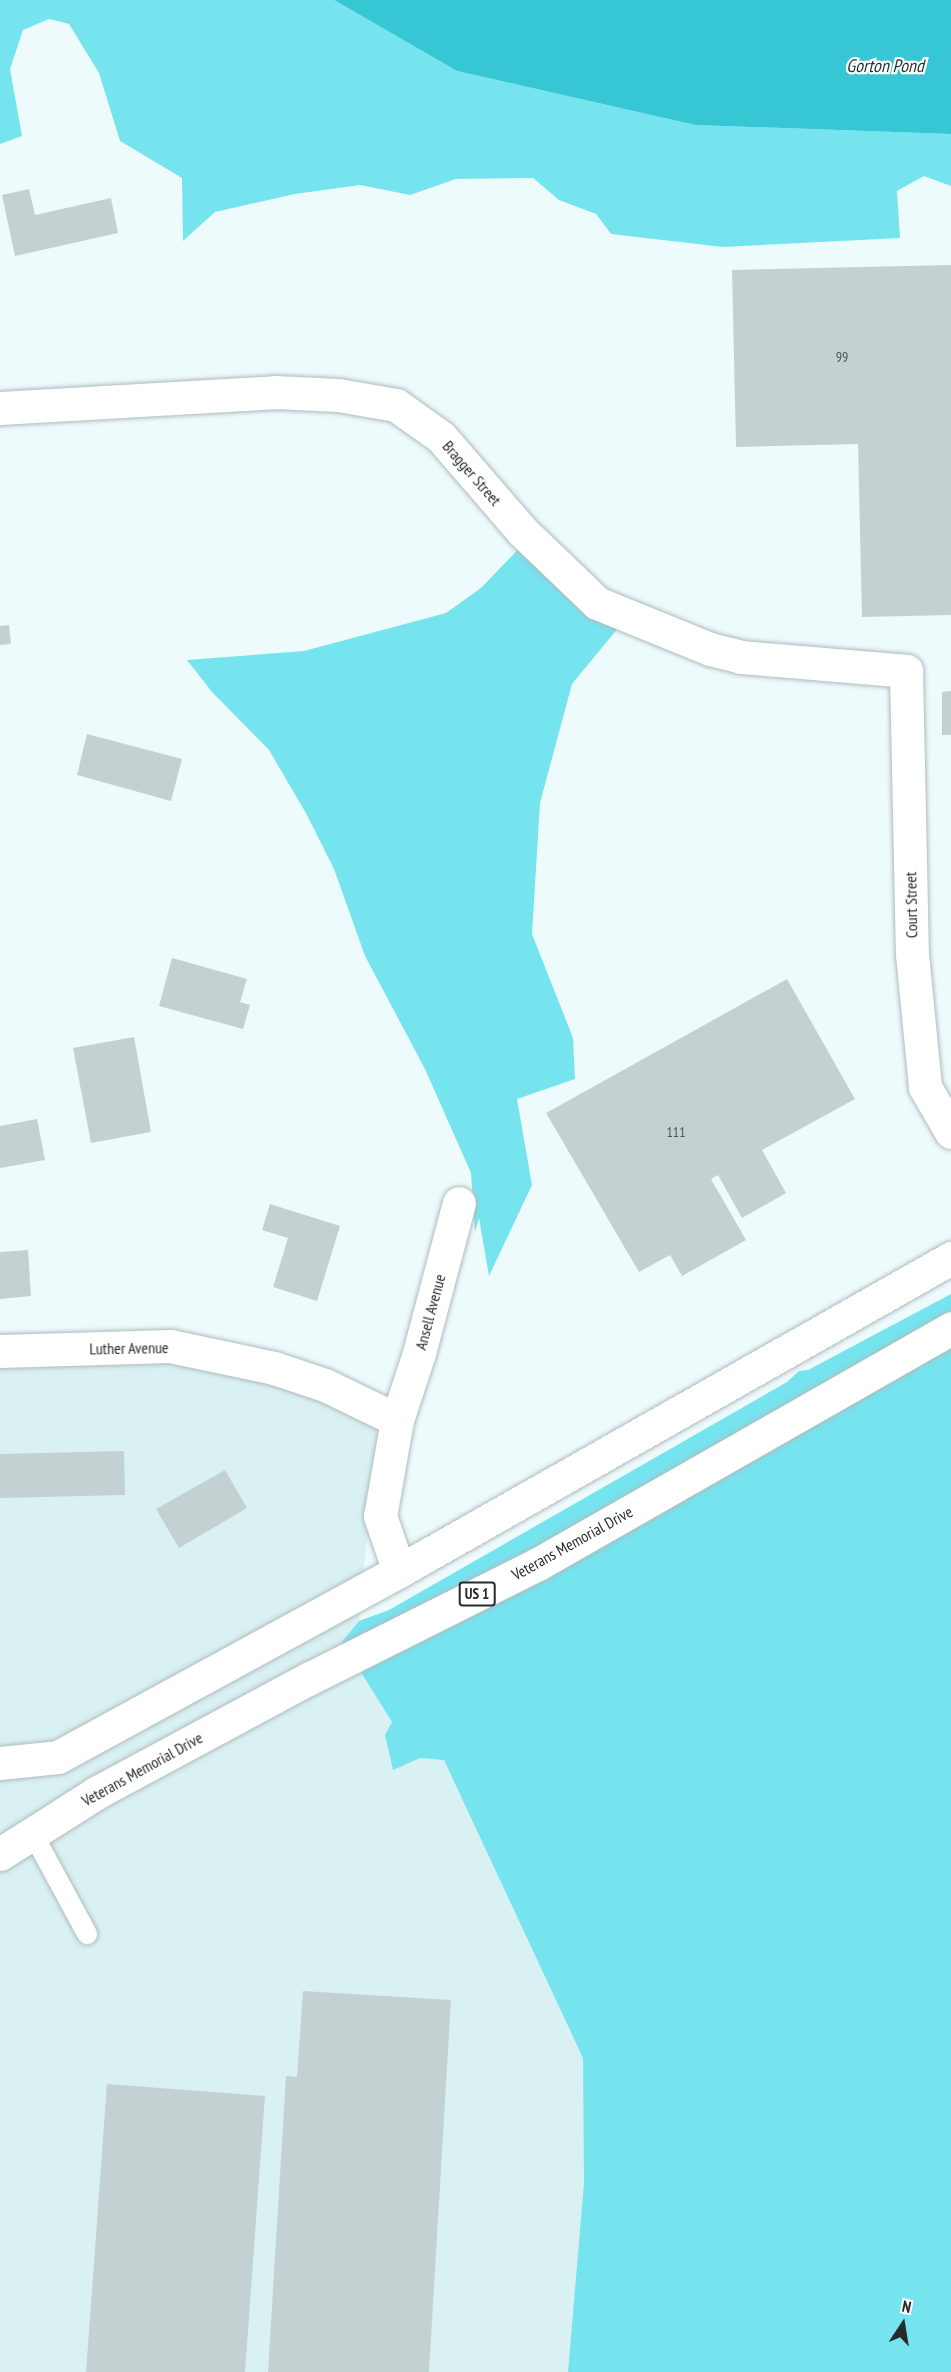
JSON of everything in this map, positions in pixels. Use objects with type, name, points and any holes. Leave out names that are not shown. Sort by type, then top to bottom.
[{"type":"street","name":"Bragger Street","points":[[0,408],[276,392],[339,395],[396,405],[441,437],[522,531],[597,603],[710,649],[741,657],[906,671]]},
{"type":"street","name":"Court Street","points":[[906,671],[912,954],[925,1087],[951,1132]]},
{"type":"street","name":"Ansell Avenue","points":[[399,1571],[381,1516],[397,1420],[419,1353],[459,1203]]},
{"type":"street","points":[[0,1763],[58,1757],[399,1571],[951,1258]]},
{"type":"street","name":"Veterans Memorial Drive","points":[[0,1854],[96,1794],[310,1678],[538,1564],[951,1328]]},
{"type":"street","name":"Luther Avenue","points":[[0,1351],[170,1346],[274,1368],[325,1385],[397,1420]]},
{"type":"lane","points":[[33,1834],[87,1934]]},
{"type":"shaded area","points":[[0,0],[334,0],[457,71],[695,125],[951,134],[951,186],[924,176],[897,191],[900,238],[723,247],[611,234],[596,214],[559,200],[533,178],[456,179],[410,195],[360,185],[295,194],[215,212],[183,241],[182,178],[120,141],[99,73],[69,24],[49,19],[23,30],[10,69],[22,136],[0,144]]},
{"type":"shaded area","points":[[530,537],[628,616],[572,684],[540,803],[532,934],[573,1038],[575,1079],[517,1099],[532,1185],[489,1276],[479,1218],[475,1232],[471,1173],[425,1069],[365,956],[334,869],[307,815],[269,750],[212,692],[187,660],[304,651],[446,613],[481,588]]},
{"type":"shaded area","points":[[951,1294],[951,2372],[568,2372],[584,2183],[583,2058],[444,1760],[420,1758],[393,1770],[385,1735],[392,1722],[342,1642],[359,1621],[389,1610],[787,1382],[799,1371],[808,1370]]},
{"type":"shaded area","points":[[174,1340],[372,1418],[377,1435],[359,1621],[343,1642],[461,1761],[592,2018],[587,2372],[0,2372],[0,1347]]},
{"type":"water","name":"Gorton Pond","points":[[334,0],[951,0],[951,134],[695,125],[457,71]]},
{"type":"building","points":[[29,189],[35,215],[111,198],[118,233],[15,256],[2,195]]},
{"type":"building","points":[[951,265],[951,615],[862,617],[858,444],[736,447],[732,270]]},
{"type":"building","points":[[9,625],[11,644],[0,645],[0,626]]},
{"type":"building","points":[[951,691],[951,735],[942,735],[942,692]]},
{"type":"building","points":[[87,734],[182,759],[171,801],[77,775]]},
{"type":"building","points":[[172,958],[247,979],[240,1002],[250,1005],[243,1029],[159,1006]]},
{"type":"building","points":[[787,979],[855,1099],[762,1150],[786,1193],[742,1218],[718,1175],[711,1179],[746,1240],[682,1276],[670,1255],[639,1272],[546,1113]]},
{"type":"building","points":[[134,1037],[151,1132],[91,1143],[73,1048]]},
{"type":"building","points":[[37,1119],[45,1160],[0,1168],[0,1126]]},
{"type":"building","points":[[270,1204],[340,1226],[317,1301],[273,1287],[288,1238],[262,1230]]},
{"type":"building","points":[[28,1250],[31,1296],[0,1299],[0,1252]]},
{"type":"building","points":[[124,1451],[125,1495],[0,1498],[0,1454]]},
{"type":"building","points":[[225,1470],[247,1508],[179,1548],[156,1509]]},
{"type":"building","points":[[303,1991],[451,2000],[429,2372],[268,2372],[286,2076],[297,2077]]},
{"type":"building","points":[[107,2084],[265,2096],[245,2372],[86,2372]]}]
